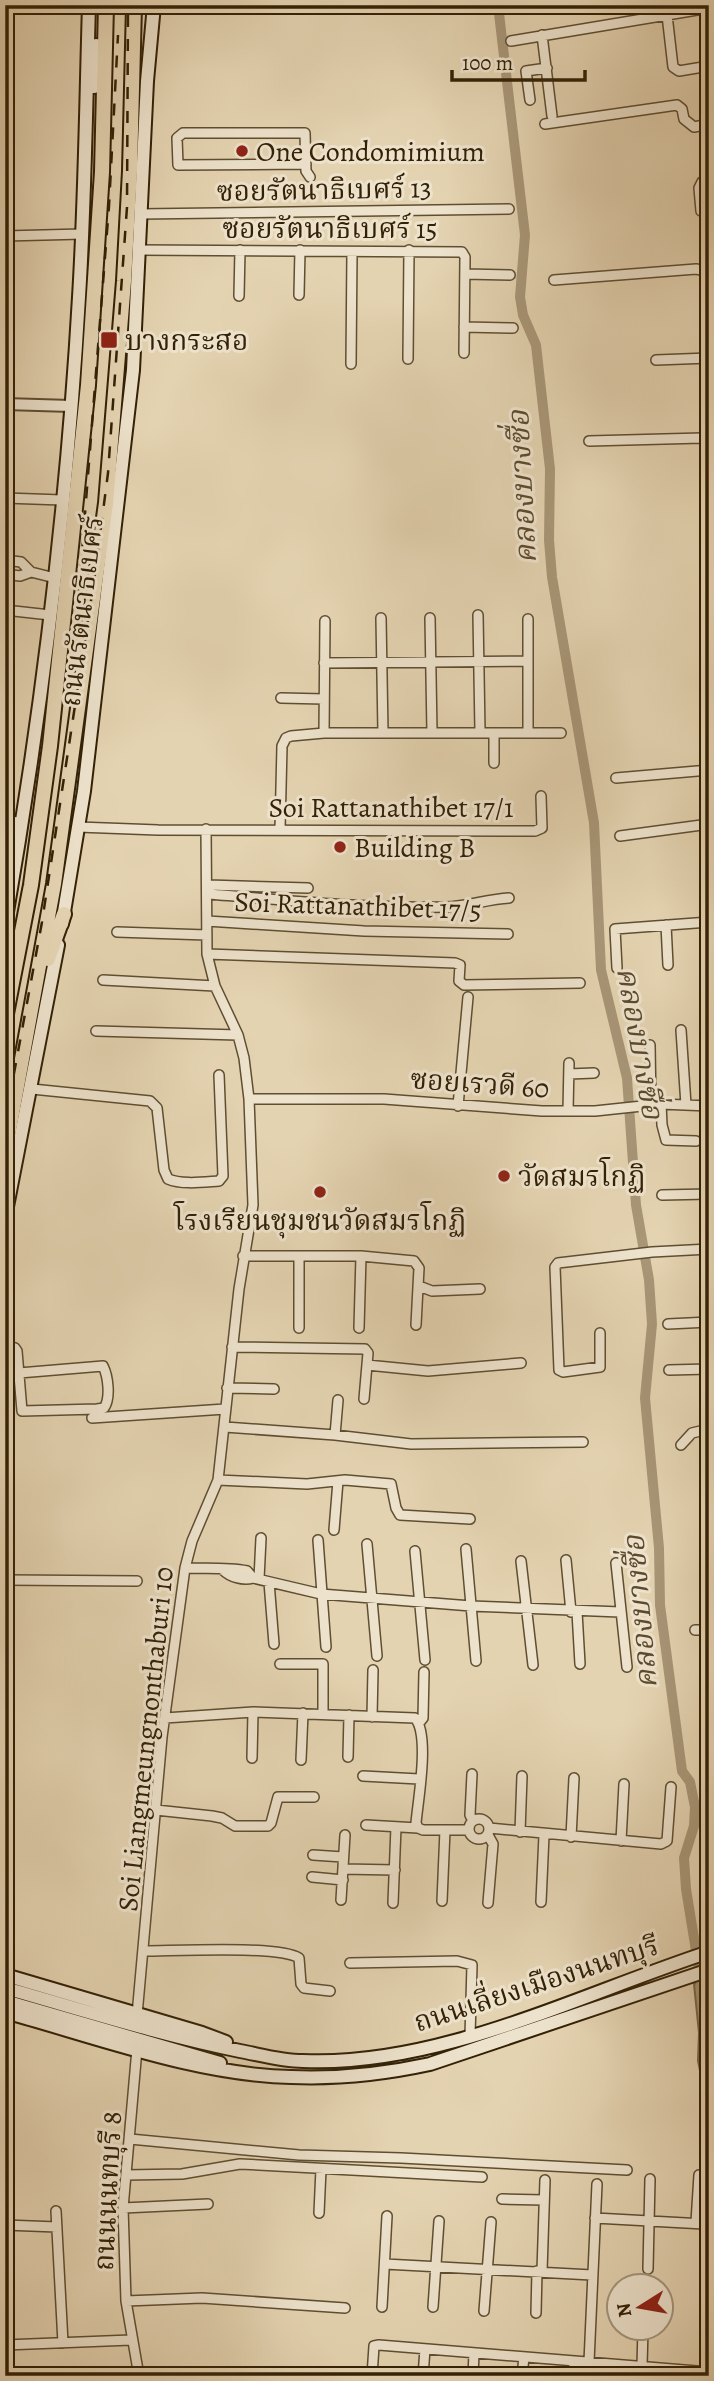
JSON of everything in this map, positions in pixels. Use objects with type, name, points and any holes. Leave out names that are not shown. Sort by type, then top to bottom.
[{"type":"main road","name":"ถนนรัตนาธิเบศร์","points":[[5,924],[10,863],[21,822],[55,578],[71,406],[86,163],[89,5]]},
{"type":"main road","points":[[86,163],[96,70],[96,5]]},
{"type":"main road","name":"ถนนรัตนาธิเบศร์","points":[[5,1019],[31,885],[50,746],[88,385],[102,172],[106,5]]},
{"type":"main road","name":"ถนนรัตนาธิเบศร์","points":[[5,1152],[35,1000],[56,871],[107,489],[124,281],[134,5]]},
{"type":"main road","points":[[145,5],[147,76]]},
{"type":"main road","name":"ถนนรัตนาธิเบศร์","points":[[5,1217],[32,1089],[84,791],[133,370],[147,76],[154,5]]},
{"type":"main road","points":[[35,1000],[64,914]]},
{"type":"main road","name":"ถนนเลี่ยงเมืองนนทบุรี","points":[[252,2053],[301,2062],[335,2061],[428,2048],[470,2036],[709,1952]]},
{"type":"main road","name":"ถนนเลี่ยงเมืองนนทบุรี","points":[[255,2074],[292,2078],[335,2077],[390,2073],[430,2064],[709,1970]]},
{"type":"main road","points":[[5,1975],[202,2033],[252,2053]]},
{"type":"main road","points":[[5,1988],[166,2040],[255,2074]]},
{"type":"main road","points":[[5,2001],[166,2040],[252,2053]]},
{"type":"main road","points":[[5,2012],[201,2066],[255,2074]]},
{"type":"street","points":[[511,41],[709,8]]},
{"type":"street","points":[[667,15],[673,67],[680,71],[709,66]]},
{"type":"street","points":[[542,35],[552,116]]},
{"type":"street","points":[[530,100],[526,71],[547,68]]},
{"type":"street","points":[[545,124],[677,105],[682,109],[684,119],[694,127],[709,124]]},
{"type":"street","points":[[306,164],[178,165],[177,138],[183,133],[305,133],[306,164],[306,171],[310,177]]},
{"type":"street","points":[[701,211],[699,188],[702,182],[709,181]]},
{"type":"street","name":"ซอยรัตนาธิเบศร์ 13","points":[[140,214],[509,209]]},
{"type":"street","points":[[5,236],[82,234]]},
{"type":"street","name":"ซอยรัตนาธิเบศร์ 15","points":[[138,250],[462,252],[465,257],[464,353]]},
{"type":"street","points":[[239,296],[240,250]]},
{"type":"street","points":[[299,295],[300,250]]},
{"type":"street","points":[[408,359],[409,250]]},
{"type":"street","points":[[351,364],[352,252]]},
{"type":"street","points":[[554,280],[696,269],[707,271],[709,275]]},
{"type":"street","points":[[465,274],[510,275]]},
{"type":"street","points":[[464,327],[513,328]]},
{"type":"street","points":[[656,360],[709,358]]},
{"type":"street","points":[[5,404],[71,406]]},
{"type":"street","points":[[589,442],[702,438],[709,442]]},
{"type":"street","points":[[5,498],[62,500]]},
{"type":"street","points":[[5,560],[21,562],[31,572],[55,578]]},
{"type":"street","points":[[5,574],[20,576],[31,572]]},
{"type":"street","points":[[5,610],[50,615]]},
{"type":"street","points":[[478,614],[480,733]]},
{"type":"street","points":[[381,618],[383,733]]},
{"type":"street","points":[[430,618],[432,733]]},
{"type":"street","points":[[528,619],[528,733]]},
{"type":"street","points":[[324,733],[325,621]]},
{"type":"street","points":[[324,663],[528,661]]},
{"type":"street","points":[[281,698],[324,699]]},
{"type":"street","points":[[280,829],[282,746],[286,738],[291,736],[324,733],[561,733]]},
{"type":"street","points":[[494,733],[494,763]]},
{"type":"street","points":[[616,778],[709,770]]},
{"type":"street","name":"Soi Rattanathibet 17/1","points":[[78,827],[156,830],[535,831],[542,828],[541,796]]},
{"type":"street","points":[[5,821],[21,822]]},
{"type":"street","points":[[620,836],[709,824]]},
{"type":"street","name":"Soi Liangmeungnonthaburi 10","points":[[137,2015],[165,1718],[185,1568],[192,1541],[218,1480],[243,1256],[253,1205],[249,1099],[244,1058],[238,1035],[215,986],[207,954],[206,829]]},
{"type":"street","points":[[208,890],[309,888]]},
{"type":"street","points":[[208,890],[366,905],[445,907],[509,898]]},
{"type":"street","name":"Soi Rattanathibet 17/5","points":[[207,921],[364,932],[508,934]]},
{"type":"street","points":[[617,968],[615,929],[709,922]]},
{"type":"street","points":[[666,925],[668,965]]},
{"type":"street","points":[[117,932],[207,935]]},
{"type":"street","points":[[207,954],[455,963],[460,965],[459,981],[464,985],[580,983]]},
{"type":"street","points":[[103,980],[215,986]]},
{"type":"street","points":[[458,1105],[468,997]]},
{"type":"street","points":[[681,1030],[686,1105]]},
{"type":"street","points":[[96,1031],[238,1035]]},
{"type":"street","points":[[650,1045],[656,1105],[666,1140],[696,1142]]},
{"type":"street","points":[[568,1111],[569,1063]]},
{"type":"street","points":[[569,1074],[594,1073]]},
{"type":"street","points":[[32,1089],[150,1101],[157,1108],[164,1170],[168,1179],[175,1182],[219,1181],[223,1176],[219,1075]]},
{"type":"street","name":"ซอยเรวดี 60","points":[[249,1099],[384,1099],[568,1111],[656,1105],[709,1106]]},
{"type":"street","points":[[662,1195],[709,1194]]},
{"type":"street","points":[[600,1333],[600,1367],[563,1372],[559,1370],[555,1267],[560,1262],[652,1252],[709,1250]]},
{"type":"street","points":[[243,1256],[361,1256],[414,1261],[419,1268],[416,1325]]},
{"type":"street","points":[[299,1256],[299,1328]]},
{"type":"street","points":[[359,1328],[361,1256]]},
{"type":"street","points":[[419,1286],[432,1291],[480,1289]]},
{"type":"street","points":[[668,1324],[709,1322]]},
{"type":"street","points":[[5,1346],[17,1351],[22,1411],[97,1409],[104,1408],[108,1403],[103,1366],[19,1373]]},
{"type":"street","points":[[232,1347],[365,1349],[368,1353],[368,1366],[364,1399]]},
{"type":"street","points":[[368,1366],[428,1371],[521,1363]]},
{"type":"street","points":[[669,1370],[709,1369]]},
{"type":"street","points":[[227,1388],[274,1389]]},
{"type":"street","points":[[335,1435],[338,1400]]},
{"type":"street","points":[[92,1418],[225,1409]]},
{"type":"street","points":[[225,1427],[411,1444],[583,1442]]},
{"type":"street","points":[[681,1445],[692,1433],[709,1429]]},
{"type":"street","points":[[218,1480],[307,1484],[338,1481],[391,1483],[400,1515],[470,1519]]},
{"type":"street","points":[[334,1530],[338,1481]]},
{"type":"street","points":[[261,1538],[260,1580],[274,1644]]},
{"type":"street","points":[[318,1540],[326,1647]]},
{"type":"street","points":[[367,1544],[377,1656]]},
{"type":"street","points":[[466,1549],[476,1661]]},
{"type":"street","points":[[415,1551],[425,1660]]},
{"type":"street","points":[[566,1560],[580,1664]]},
{"type":"street","points":[[521,1561],[533,1665]]},
{"type":"street","points":[[616,1563],[627,1667]]},
{"type":"street","points":[[185,1568],[223,1570],[230,1567],[247,1571],[260,1580],[321,1594],[420,1603],[620,1612]]},
{"type":"street","points":[[5,1580],[137,1581]]},
{"type":"street","points":[[695,1630],[709,1630]]},
{"type":"street","points":[[280,1664],[323,1664],[323,1713]]},
{"type":"street","points":[[372,1717],[373,1670]]},
{"type":"street","points":[[419,1723],[423,1718],[424,1672]]},
{"type":"street","points":[[165,1718],[253,1712],[415,1718],[419,1723],[422,1750],[416,1823],[418,1828]]},
{"type":"street","points":[[252,1758],[253,1712]]},
{"type":"street","points":[[301,1760],[303,1713]]},
{"type":"street","points":[[348,1757],[349,1716]]},
{"type":"street","points":[[472,1774],[472,1837],[478,1839],[488,1832],[520,1832],[662,1844],[667,1841],[671,1787]]},
{"type":"street","points":[[363,1776],[419,1779]]},
{"type":"street","points":[[520,1832],[522,1776]]},
{"type":"street","points":[[571,1837],[574,1779]]},
{"type":"street","points":[[621,1841],[624,1784]]},
{"type":"street","points":[[156,1810],[222,1818],[235,1826],[268,1826],[278,1797],[314,1797]]},
{"type":"street","points":[[366,1825],[445,1830],[471,1826],[483,1820],[493,1844],[488,1903]]},
{"type":"street","points":[[393,1903],[396,1827]]},
{"type":"street","points":[[442,1901],[445,1830]]},
{"type":"street","points":[[341,1900],[345,1835]]},
{"type":"street","points":[[541,1902],[544,1835]]},
{"type":"street","points":[[313,1855],[344,1857]]},
{"type":"street","points":[[343,1869],[395,1870]]},
{"type":"street","points":[[312,1877],[342,1880]]},
{"type":"street","points":[[144,1951],[265,1951],[293,1955],[299,1958],[301,1984],[304,1988],[330,1991]]},
{"type":"street","points":[[350,1963],[457,1961],[472,1965],[470,2036]]},
{"type":"street","name":"ถนนนนทบุรี 8","points":[[137,2049],[122,2208],[126,2301],[139,2376]]},
{"type":"street","points":[[130,2139],[299,2155],[627,2170]]},
{"type":"street","points":[[126,2175],[182,2174],[240,2165],[482,2177]]},
{"type":"street","points":[[319,2213],[321,2169]]},
{"type":"street","points":[[696,2222],[699,2175]]},
{"type":"street","points":[[648,2269],[650,2179]]},
{"type":"street","points":[[536,2313],[545,2180]]},
{"type":"street","points":[[589,2362],[597,2185]]},
{"type":"street","points":[[502,2199],[544,2200]]},
{"type":"street","points":[[122,2208],[208,2204]]},
{"type":"street","points":[[57,2211],[63,2343]]},
{"type":"street","points":[[382,2307],[387,2216]]},
{"type":"street","points":[[595,2218],[704,2224],[706,2265]]},
{"type":"street","points":[[433,2307],[439,2221]]},
{"type":"street","points":[[484,2311],[491,2221]]},
{"type":"street","points":[[5,2225],[57,2227]]},
{"type":"street","points":[[385,2264],[592,2274]]},
{"type":"street","points":[[126,2301],[202,2298],[345,2308]]},
{"type":"street","points":[[5,2345],[131,2340]]},
{"type":"street","points":[[642,2365],[643,2342]]},
{"type":"street","points":[[372,2376],[374,2346],[642,2365],[676,2372],[709,2372]]},
{"type":"street","points":[[423,2376],[425,2349]]},
{"type":"street","points":[[473,2376],[474,2353]]},
{"type":"street","points":[[523,2376],[524,2357]]},
{"type":"street","points":[[573,2376],[574,2361]]},
{"type":"street","points":[[624,2364],[624,2376]]},
{"type":"water","points":[[709,1979],[709,2170],[700,2115],[704,2090],[698,2061],[699,2033],[694,1984]]},
{"type":"waterway","name":"คลองบางซื่อ","points":[[498,5],[525,235],[520,297],[523,315],[536,345],[550,469],[549,540],[552,577],[594,823],[601,970],[627,1078],[636,1205],[649,1280],[652,1324],[645,1398],[659,1548],[660,1605],[682,1771],[690,1782],[695,1807],[694,1826],[684,1858],[686,1889],[703,1994]]},
{"type":"railway","points":[[5,1122],[42,922],[108,473],[127,207],[128,5]]},
{"type":"railway","points":[[75,642],[109,206],[118,35]]},
{"type":"place","name":"One Condomimium","points":[[242,151]]},
{"type":"place","name":"บางกระสอ","points":[[109,340]]},
{"type":"place","name":"Building B","points":[[340,847]]},
{"type":"place","name":"วัดสมรโกฏิ","points":[[504,1176]]},
{"type":"place","name":"โรงเรียนชุมชนวัดสมรโกฏิ","points":[[320,1192]]}]
